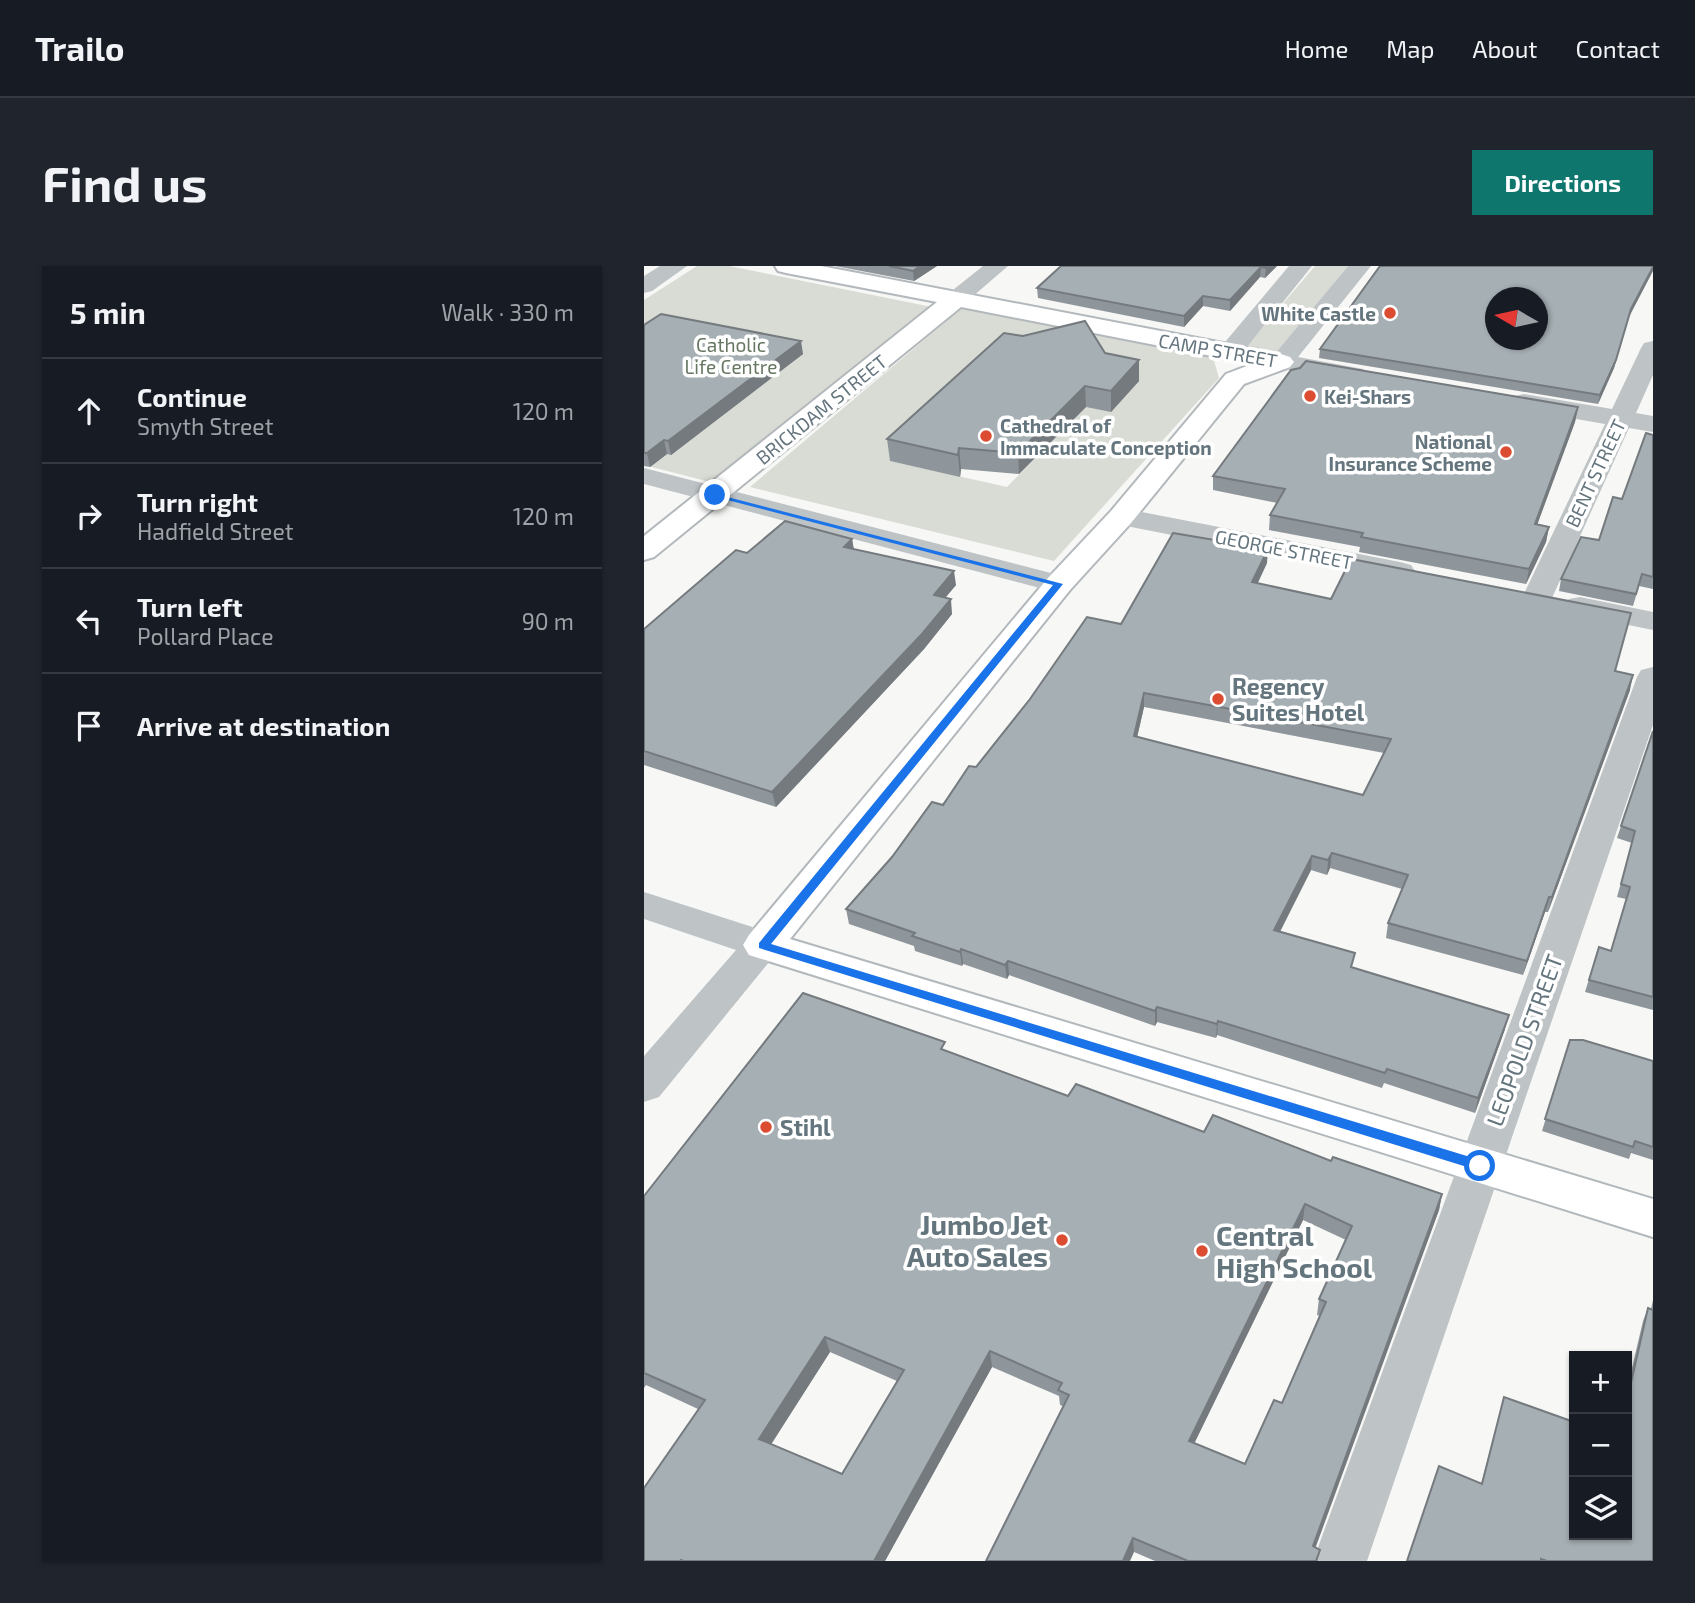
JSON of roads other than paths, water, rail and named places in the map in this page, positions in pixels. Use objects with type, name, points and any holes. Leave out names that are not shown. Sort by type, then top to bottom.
[{"type":"main road","name":"CAMP STREET","points":[[786,266],[956,299],[1232,366]]},
{"type":"main road","name":"BRICKDAM STREET","points":[[644,551],[956,299]]},
{"type":"main road","points":[[1281,362],[1232,366],[1121,517],[1059,584],[763,946],[1653,1218]]},
{"type":"street","points":[[644,286],[676,266]]},
{"type":"street","name":"BRICKDAM STREET","points":[[956,299],[997,266]]},
{"type":"street","points":[[1232,366],[1301,266]]},
{"type":"street","points":[[1281,362],[1360,266]]},
{"type":"street","name":"BENT STREET","points":[[1653,348],[1620,418],[1523,595],[1653,621]]},
{"type":"street","name":"CAMP STREET","points":[[1281,362],[1376,377]]},
{"type":"street","points":[[1498,398],[1653,424]]},
{"type":"street","points":[[644,476],[1059,584]]},
{"type":"street","name":"GEORGE STREET","points":[[1121,517],[1429,577]]},
{"type":"street","name":"LEOPOLD STREET","points":[[1340,1561],[1653,677]]},
{"type":"street","points":[[644,905],[763,946],[644,1085]]},
{"type":"place","name":"White Castle","points":[[1390,313]]},
{"type":"place","name":"Kei-Shars","points":[[1310,396]]},
{"type":"place","name":"Cathedral of Immaculate Conception","points":[[986,436]]},
{"type":"place","name":"National Insurance Scheme","points":[[1506,452]]},
{"type":"place","name":"Regency Suites Hotel","points":[[1218,699]]},
{"type":"place","name":"Stihl","points":[[766,1127]]},
{"type":"place","name":"Jumbo Jet Auto Sales","points":[[1062,1240]]},
{"type":"place","name":"Central High School","points":[[1202,1251]]},
{"type":"park label","name":"Catholic Life Centre","points":[[731,355]]}]
